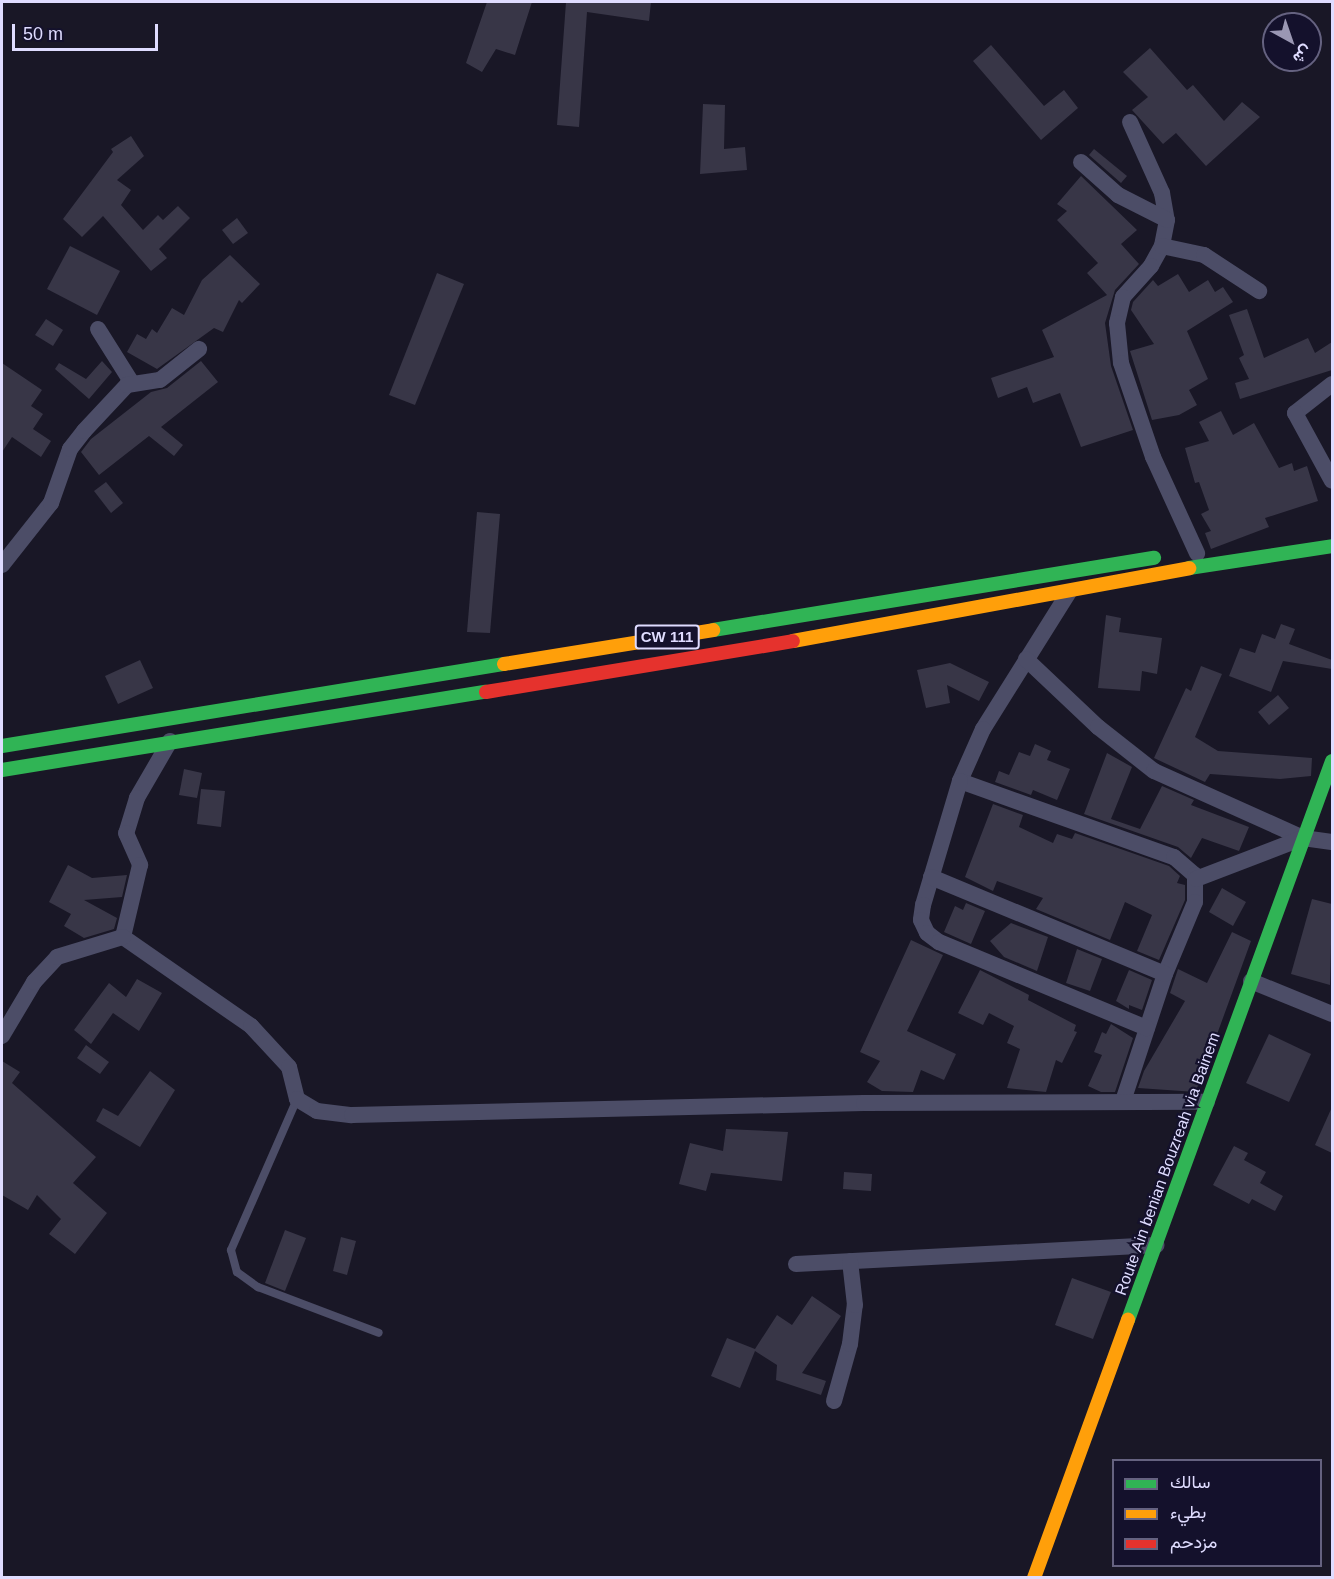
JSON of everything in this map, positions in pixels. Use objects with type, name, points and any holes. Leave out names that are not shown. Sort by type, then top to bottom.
[{"type":"main road","name":"CW 111","points":[[2,746],[1103,564],[1197,554],[1276,539]]},
{"type":"main road","name":"CW 111","points":[[2,770],[170,741],[717,655],[1069,592],[1154,574],[1332,546]]},
{"type":"main road","name":"Route Ain benian Bouzreah via Bainem","points":[[1034,1578],[1332,761]]},
{"type":"street","points":[[1130,122],[1162,193],[1167,220],[1162,246],[1151,266],[1123,297],[1117,323],[1121,363],[1149,446],[1197,554]]},
{"type":"street","points":[[1081,162],[1118,195],[1167,220]]},
{"type":"street","points":[[1162,246],[1204,255],[1259,291]]},
{"type":"street","points":[[98,329],[132,383]]},
{"type":"street","points":[[2,565],[51,503],[76,439],[132,383],[160,380],[199,348]]},
{"type":"street","points":[[1332,384],[1295,413],[1332,481]]},
{"type":"street","points":[[1069,592],[983,729],[960,781],[921,912],[924,927],[932,938],[1147,1028]]},
{"type":"street","points":[[1026,659],[1098,727],[1154,771],[1303,838],[1332,842]]},
{"type":"street","points":[[123,937],[140,866],[126,833],[136,798],[170,741]]},
{"type":"street","points":[[960,781],[1174,857],[1190,867],[1196,879],[1195,902],[1165,974],[1123,1101]]},
{"type":"street","points":[[1196,879],[1303,838]]},
{"type":"street","points":[[931,877],[1165,974]]},
{"type":"street","points":[[2,1036],[34,982],[57,957],[123,937]]},
{"type":"street","points":[[123,937],[251,1026],[290,1066],[297,1099],[317,1111],[352,1115],[1123,1101],[1207,1102]]},
{"type":"street","points":[[1251,981],[1332,1014]]},
{"type":"street","points":[[796,1264],[1156,1245]]},
{"type":"street","points":[[834,1401],[850,1344],[855,1305],[850,1261]]},
{"type":"lane","points":[[297,1099],[231,1250],[237,1272],[258,1287],[379,1333]]},
{"type":"building","points":[[487,2],[532,2],[515,55],[496,49],[482,72],[466,63]]},
{"type":"building","points":[[566,2],[651,2],[649,21],[587,12],[579,127],[557,125]]},
{"type":"building","points":[[991,45],[1044,106],[1064,90],[1078,108],[1041,140],[973,61]]},
{"type":"building","points":[[1150,48],[1187,90],[1193,85],[1224,121],[1242,102],[1260,117],[1206,166],[1176,133],[1163,144],[1132,110],[1148,97],[1123,72]]},
{"type":"building","points":[[703,104],[725,105],[724,149],[745,147],[747,170],[700,174]]},
{"type":"building","points":[[131,136],[144,156],[117,180],[131,190],[121,205],[143,230],[158,215],[163,220],[178,206],[190,218],[159,249],[167,258],[151,271],[103,216],[82,237],[63,219],[113,152],[111,149]]},
{"type":"building","points":[[1094,149],[1127,176],[1121,183],[1089,155]]},
{"type":"building","points":[[1081,176],[1137,230],[1121,244],[1139,264],[1115,290],[1105,323],[1111,366],[1133,430],[1081,447],[1060,393],[1033,403],[1027,387],[998,398],[991,378],[1054,357],[1042,330],[1107,295],[1087,273],[1098,263],[1057,220],[1067,211],[1057,204]]},
{"type":"building","points":[[237,218],[248,233],[233,244],[222,230]]},
{"type":"building","points":[[70,246],[120,271],[97,315],[47,289]]},
{"type":"building","points":[[230,255],[260,284],[242,303],[239,300],[223,332],[214,328],[157,369],[127,352],[137,334],[146,339],[152,329],[157,333],[172,308],[184,315],[202,280]]},
{"type":"building","points":[[437,273],[464,284],[415,405],[389,395]]},
{"type":"building","points":[[1178,274],[1189,292],[1208,280],[1215,292],[1223,287],[1233,302],[1187,331],[1208,379],[1189,390],[1197,405],[1179,415],[1152,420],[1130,351],[1154,344],[1131,310],[1133,302],[1153,280],[1158,286]]},
{"type":"building","points":[[1247,309],[1264,358],[1308,338],[1315,353],[1332,342],[1332,370],[1240,399],[1235,383],[1249,379],[1239,358],[1244,355],[1229,315]]},
{"type":"building","points":[[46,319],[63,330],[53,346],[35,335]]},
{"type":"building","points":[[102,361],[112,372],[89,399],[55,369],[59,363],[86,379]]},
{"type":"building","points":[[201,361],[218,382],[161,427],[183,445],[174,456],[149,436],[99,475],[81,452],[91,439],[151,392],[167,388]]},
{"type":"building","points":[[2,363],[42,390],[31,406],[43,414],[33,429],[51,441],[41,457],[12,437],[2,452]]},
{"type":"building","points":[[1221,411],[1233,435],[1254,423],[1279,468],[1292,463],[1294,471],[1307,466],[1318,501],[1265,518],[1269,527],[1211,549],[1205,533],[1211,531],[1201,514],[1209,510],[1199,482],[1195,483],[1185,448],[1209,441],[1199,422]]},
{"type":"building","points":[[106,482],[123,503],[111,513],[94,491]]},
{"type":"building","points":[[477,512],[500,514],[490,633],[467,632]]},
{"type":"building","points":[[1106,615],[1121,618],[1119,632],[1162,638],[1157,674],[1142,671],[1140,691],[1098,688]]},
{"type":"building","points":[[1281,624],[1295,629],[1289,644],[1332,660],[1332,669],[1283,661],[1271,692],[1229,676],[1240,648],[1255,653],[1262,634],[1275,639]]},
{"type":"building","points":[[140,660],[153,688],[118,704],[105,676]]},
{"type":"building","points":[[950,663],[989,682],[979,701],[947,685],[950,703],[926,708],[917,670]]},
{"type":"building","points":[[1201,666],[1222,674],[1195,737],[1218,751],[1312,758],[1311,776],[1280,779],[1210,774],[1205,782],[1154,758],[1186,688],[1191,691]]},
{"type":"building","points":[[1278,695],[1289,708],[1269,725],[1258,712]]},
{"type":"building","points":[[1035,744],[1051,751],[1047,760],[1070,769],[1057,800],[1033,790],[1031,795],[995,782],[999,771],[1009,775],[1019,752],[1030,756]]},
{"type":"building","points":[[1107,753],[1132,767],[1111,819],[1140,829],[1162,786],[1194,800],[1191,805],[1249,827],[1239,851],[1202,838],[1191,858],[1178,847],[1084,814]]},
{"type":"building","points":[[184,769],[202,773],[197,798],[179,795]]},
{"type":"building","points":[[201,789],[225,791],[221,827],[197,824]]},
{"type":"building","points":[[993,804],[1023,815],[1019,827],[1053,843],[1057,834],[1072,839],[1075,833],[1169,866],[1180,876],[1177,883],[1185,885],[1185,900],[1159,960],[1137,951],[1152,915],[1125,902],[1110,940],[1036,909],[1043,898],[997,881],[993,891],[965,877]]},
{"type":"building","points":[[68,865],[92,878],[127,875],[122,897],[84,900],[117,918],[114,929],[84,938],[64,926],[71,914],[49,902]]},
{"type":"building","points":[[1222,888],[1246,902],[1233,926],[1209,912]]},
{"type":"building","points":[[1312,899],[1332,904],[1330,985],[1291,974]]},
{"type":"building","points":[[966,903],[985,911],[971,944],[944,932],[955,906],[963,910]]},
{"type":"building","points":[[1011,923],[1048,937],[1037,971],[1004,957],[990,941]]},
{"type":"building","points":[[1232,932],[1251,941],[1196,1092],[1138,1088],[1144,1071],[1185,1001],[1170,993],[1178,969],[1207,983]]},
{"type":"building","points":[[911,940],[943,955],[907,1031],[956,1054],[944,1080],[921,1070],[913,1092],[882,1091],[867,1082],[880,1061],[860,1052]]},
{"type":"building","points":[[1077,949],[1102,959],[1090,991],[1066,983]]},
{"type":"building","points":[[980,970],[1029,995],[1028,1000],[1076,1025],[1074,1031],[1077,1032],[1062,1063],[1056,1060],[1046,1092],[1007,1088],[1020,1049],[1007,1043],[1014,1026],[989,1013],[983,1025],[958,1013]]},
{"type":"building","points":[[1129,970],[1152,980],[1142,1010],[1129,1005],[1129,1009],[1116,1001]]},
{"type":"building","points":[[137,979],[162,993],[139,1031],[113,1013],[91,1044],[74,1030],[109,983],[126,997]]},
{"type":"building","points":[[1111,1024],[1133,1038],[1115,1092],[1101,1092],[1088,1086],[1102,1055],[1094,1052],[1102,1032],[1106,1034]]},
{"type":"building","points":[[1269,1034],[1311,1054],[1289,1102],[1246,1083]]},
{"type":"building","points":[[86,1045],[109,1062],[100,1074],[77,1058]]},
{"type":"building","points":[[2,1061],[20,1072],[12,1083],[96,1157],[73,1183],[107,1213],[75,1254],[49,1234],[61,1219],[37,1195],[28,1210],[2,1195]]},
{"type":"building","points":[[150,1071],[175,1090],[140,1147],[96,1121],[103,1108],[118,1116]]},
{"type":"building","points":[[1332,1107],[1332,1153],[1315,1145]]},
{"type":"building","points":[[726,1129],[788,1132],[782,1181],[711,1173],[706,1191],[679,1184],[690,1143],[723,1151]]},
{"type":"building","points":[[1234,1146],[1248,1153],[1244,1160],[1266,1172],[1260,1183],[1283,1196],[1275,1211],[1252,1199],[1249,1204],[1213,1185]]},
{"type":"building","points":[[844,1172],[872,1174],[871,1191],[843,1189]]},
{"type":"building","points":[[285,1230],[306,1238],[285,1291],[265,1283]]},
{"type":"building","points":[[341,1237],[356,1241],[347,1275],[333,1271]]},
{"type":"building","points":[[1072,1278],[1111,1292],[1093,1339],[1055,1325]]},
{"type":"building","points":[[812,1296],[841,1316],[802,1373],[826,1381],[821,1395],[776,1380],[777,1365],[755,1351],[740,1388],[711,1376],[727,1338],[755,1349],[777,1315],[792,1325]]},
{"type":"traffic: fast","points":[[1189,568],[1332,546]]},
{"type":"traffic: fast","points":[[713,630],[1154,558]]},
{"type":"traffic: fast","points":[[2,746],[504,664]]},
{"type":"traffic: fast","points":[[2,770],[486,692]]},
{"type":"traffic: fast","points":[[1128,1320],[1332,761]]},
{"type":"traffic: slow","points":[[793,641],[1189,568]]},
{"type":"traffic: slow","points":[[504,664],[713,630]]},
{"type":"traffic: slow","points":[[1034,1578],[1128,1320]]},
{"type":"traffic: jam","points":[[486,692],[793,641]]}]
